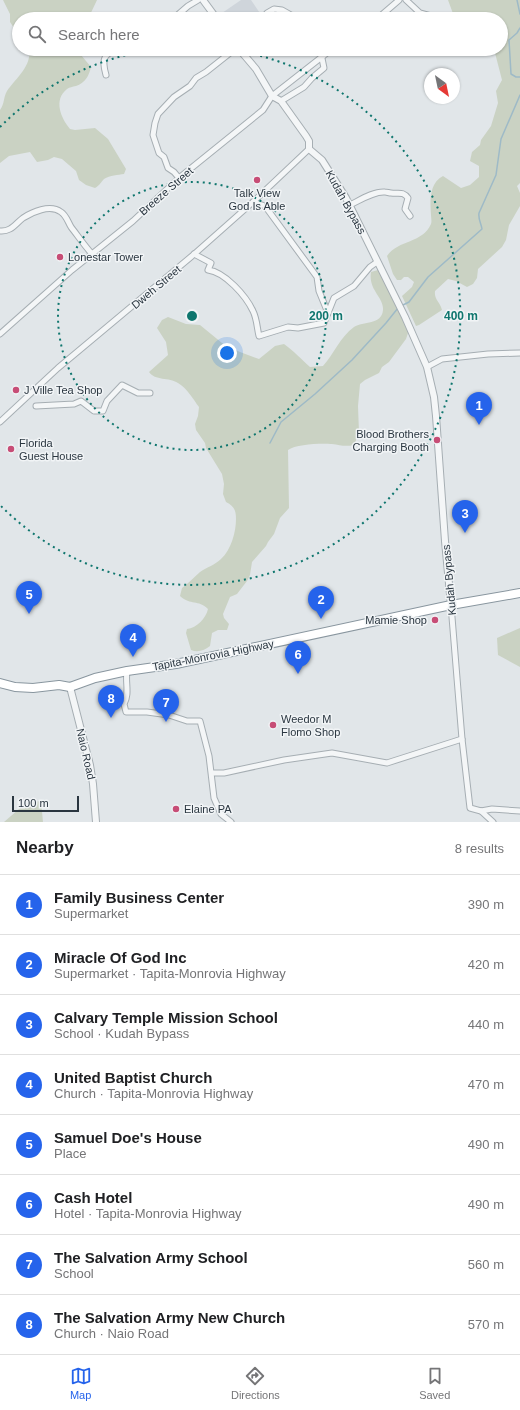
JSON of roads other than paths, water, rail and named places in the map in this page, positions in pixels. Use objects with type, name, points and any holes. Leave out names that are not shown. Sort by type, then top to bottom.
[{"type":"highway","name":"Tapita-Monrovia Highway","points":[[0,682],[15,687],[33,688],[59,685],[70,686],[95,678],[127,671],[176,664],[451,605],[520,593]]},
{"type":"street","points":[[181,12],[198,0]]},
{"type":"street","points":[[203,0],[212,12]]},
{"type":"street","points":[[384,12],[398,0]]},
{"type":"street","points":[[406,0],[419,12]]},
{"type":"street","points":[[268,12],[274,9],[286,12]]},
{"type":"street","points":[[105,56],[103,65],[106,75]]},
{"type":"street","points":[[179,178],[168,168],[164,157],[159,153],[156,144],[154,135],[155,123],[158,114],[174,97],[190,86],[196,78],[226,56]]},
{"type":"street","name":"Kudah Bypass","points":[[245,56],[256,70],[272,96],[281,101],[309,141],[310,149],[322,160],[350,205],[427,367],[434,397],[436,416],[462,739],[470,808],[482,811]]},
{"type":"street","points":[[281,101],[304,87],[324,68],[322,56]]},
{"type":"street","name":"Breeze Street","points":[[0,334],[104,242],[133,221],[179,178],[263,110],[272,96],[322,56]]},
{"type":"street","name":"Dweh Street","points":[[0,422],[58,368],[194,254],[310,149]]},
{"type":"street","points":[[350,205],[375,194],[385,192],[392,194],[399,192],[405,194],[408,198],[405,209],[410,216]]},
{"type":"street","points":[[253,202],[265,206],[318,277],[319,291],[328,313]]},
{"type":"street","points":[[0,231],[8,231],[30,214],[46,209],[54,209],[64,214],[77,236],[92,254]]},
{"type":"street","points":[[194,254],[211,263],[208,270],[216,271],[224,277],[249,304],[254,312],[258,336],[288,327],[298,328],[324,323],[334,298],[354,286],[370,267],[377,262]]},
{"type":"street","points":[[427,367],[442,359],[488,354],[520,353]]},
{"type":"street","points":[[36,406],[74,404],[80,401],[94,411],[103,410],[107,401],[122,385],[138,393],[150,393]]},
{"type":"street","points":[[127,671],[126,680],[128,696],[124,704],[126,712],[146,712],[169,715],[187,721],[200,722],[212,773],[214,798],[221,814],[231,822]]},
{"type":"street","name":"Naio Road","points":[[70,686],[90,765],[96,822]]},
{"type":"street","points":[[212,773],[224,773],[332,753],[387,763],[462,739]]},
{"type":"street","points":[[482,811],[492,809],[520,811]]},
{"type":"street","points":[[482,811],[493,822]]},
{"type":"waterway","points":[[517,0],[520,14]]},
{"type":"waterway","points":[[520,28],[509,40],[511,74],[516,77],[520,77]]},
{"type":"waterway","points":[[401,306],[409,302],[428,277],[482,229],[479,213],[496,175],[501,139],[520,95]]},
{"type":"waterway","points":[[270,443],[281,422],[315,394],[352,360],[398,308]]},
{"type":"place","name":"Talk View God Is Able","points":[[257,180]]},
{"type":"place","name":"Lonestar Tower","points":[[60,257]]},
{"type":"place","name":"J Ville Tea Shop","points":[[16,390]]},
{"type":"place","name":"Family Business Center","points":[[479,425]]},
{"type":"place","name":"Blood Brothers Charging Booth","points":[[437,440]]},
{"type":"place","name":"Florida Guest House","points":[[11,449]]},
{"type":"place","name":"Calvary Temple Mission School","points":[[465,533]]},
{"type":"place","name":"Samuel Doe's House","points":[[29,614]]},
{"type":"place","name":"Miracle Of God Inc","points":[[321,619]]},
{"type":"place","name":"Mamie Shop","points":[[435,620]]},
{"type":"place","name":"United Baptist Church","points":[[133,657]]},
{"type":"place","name":"Cash Hotel","points":[[298,674]]},
{"type":"place","name":"The Salvation Army New Church","points":[[111,718]]},
{"type":"place","name":"The Salvation Army School","points":[[166,722]]},
{"type":"place","name":"Weedor M Flomo Shop","points":[[273,725]]},
{"type":"place","name":"Elaine PA","points":[[176,809]]}]
